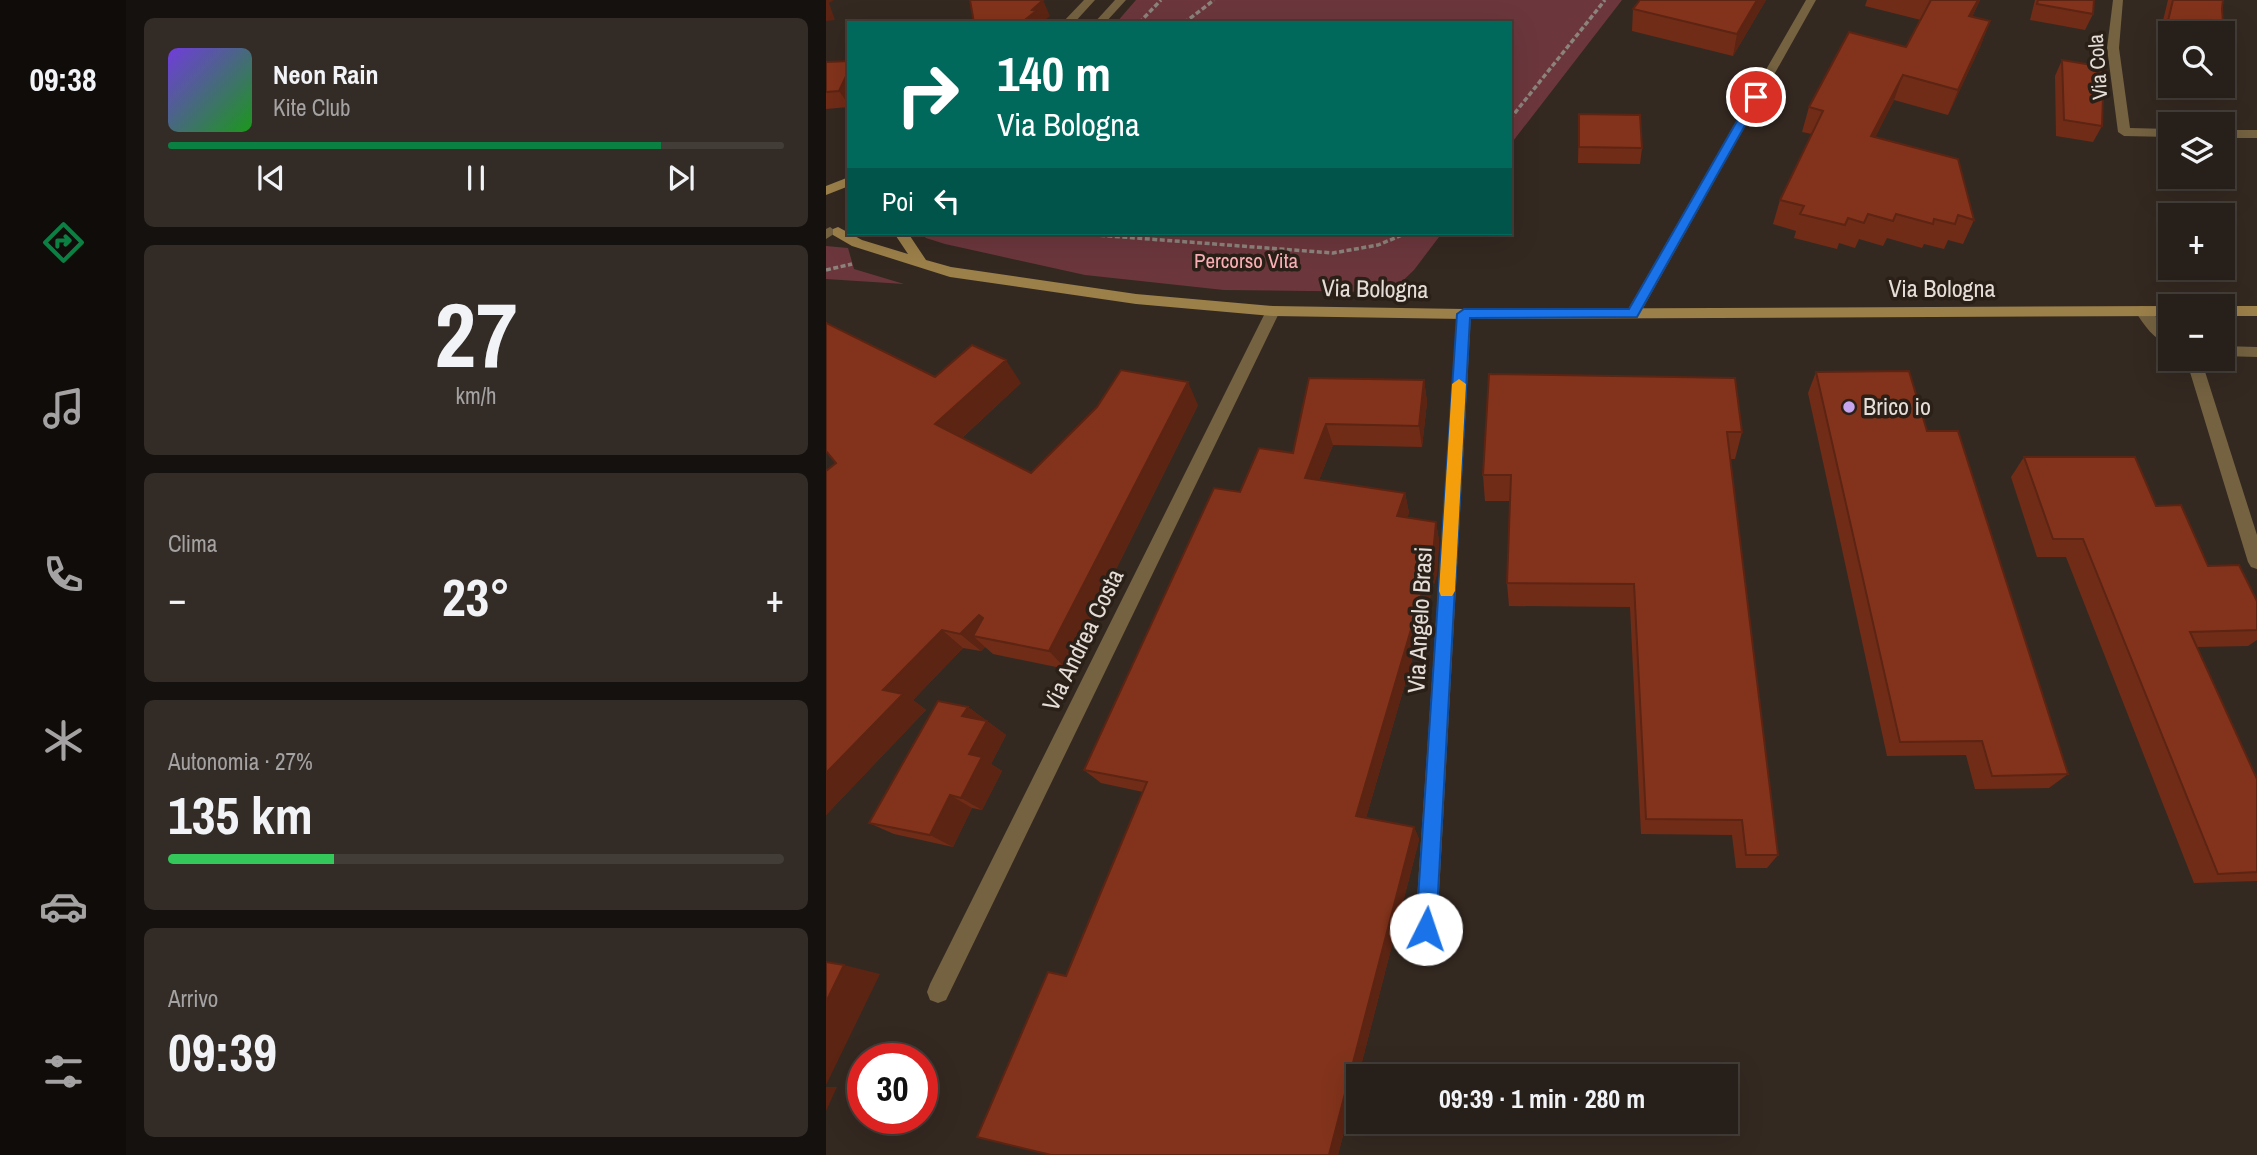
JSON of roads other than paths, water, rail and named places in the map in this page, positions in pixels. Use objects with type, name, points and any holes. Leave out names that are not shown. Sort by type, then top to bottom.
[{"type":"main road","points":[[826,189],[845,182]]},
{"type":"main road","name":"Via Bologna","points":[[834,232],[857,243],[950,272],[1059,290],[1273,311],[1464,314],[2158,311]]},
{"type":"main road","points":[[902,235],[920,261]]},
{"type":"main road","points":[[2235,311],[2257,311]]},
{"type":"street","points":[[1070,21],[1090,0]]},
{"type":"street","points":[[1101,21],[1121,0]]},
{"type":"street","points":[[1633,313],[1811,0]]},
{"type":"street","name":"Via Cola","points":[[2118,0],[2113,48],[2124,132],[2158,133]]},
{"type":"street","points":[[2235,134],[2257,134]]},
{"type":"street","name":"Via Andrea Costa","points":[[938,992],[1273,311]]},
{"type":"street","points":[[2142,311],[2158,331]]},
{"type":"street","name":"Via Angelo Brasi","points":[[1426,929],[1464,314]]},
{"type":"street","points":[[2235,351],[2257,352]]},
{"type":"street","points":[[2197,371],[2257,562]]},
{"type":"place","name":"Brico io","points":[[1849,407]]},
{"type":"park label","name":"Percorso Vita","points":[[1246,261]]}]
